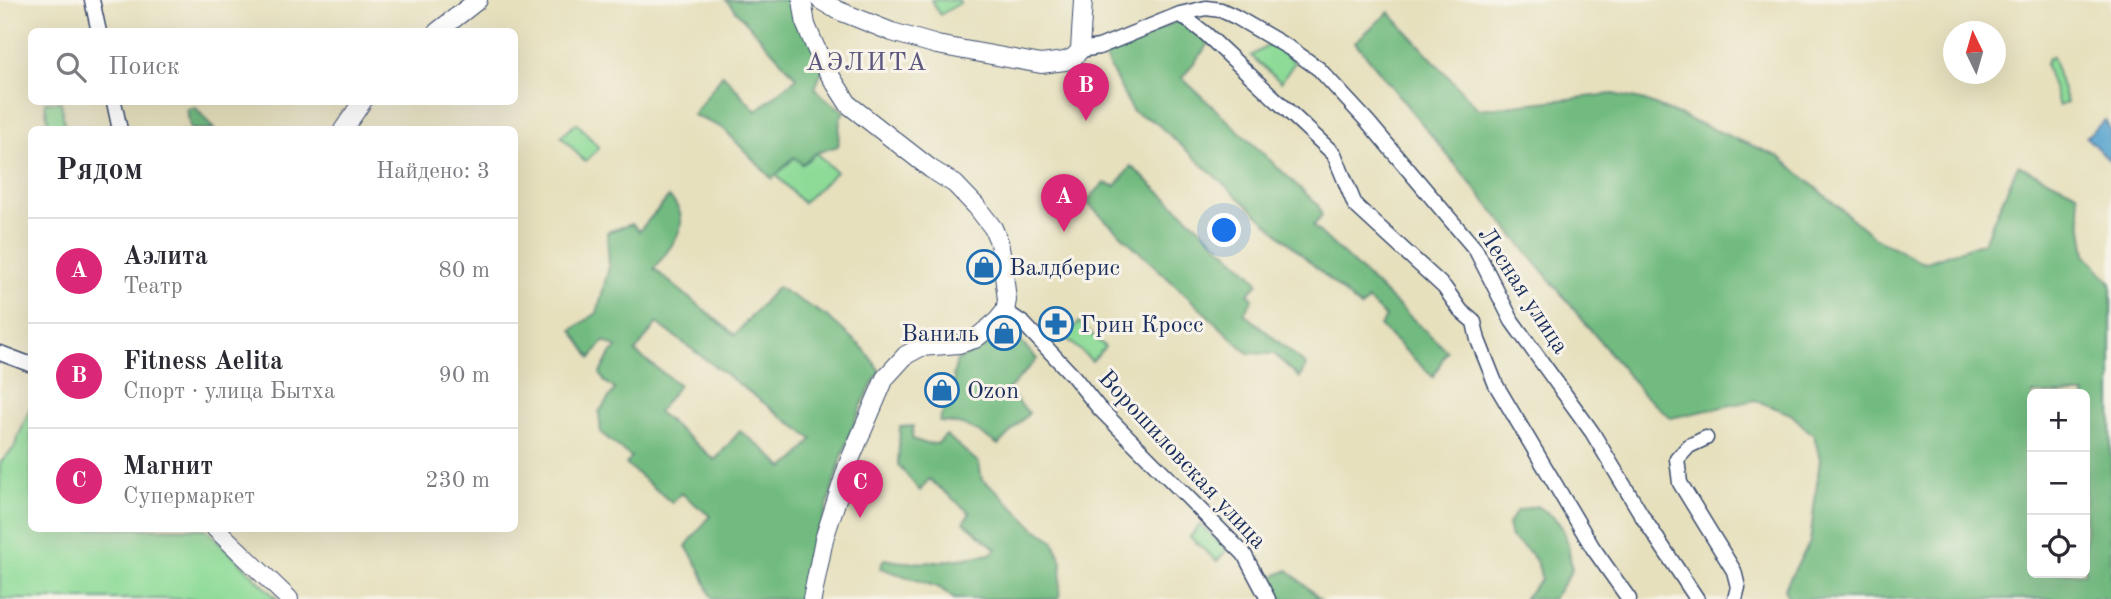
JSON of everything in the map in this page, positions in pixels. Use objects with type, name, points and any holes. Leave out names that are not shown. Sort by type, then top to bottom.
[{"type":"street","points":[[92,0],[98,28]]},
{"type":"street","points":[[442,28],[478,0]]},
{"type":"street","points":[[802,0],[806,25],[819,55],[849,105],[931,169],[955,184],[993,228],[999,242],[1007,300],[998,321],[975,339],[959,344],[922,347],[906,355],[885,378],[849,462],[824,539],[812,599]]},
{"type":"street","points":[[820,0],[892,32],[937,45],[1041,64],[1065,61],[1080,50],[1083,0]]},
{"type":"street","name":"Лесная улица","points":[[1080,50],[1099,47],[1180,14],[1206,8],[1221,10],[1237,17],[1319,69],[1368,122],[1476,250],[1512,321],[1592,432],[1644,519],[1697,599]]},
{"type":"street","points":[[1180,14],[1206,34],[1334,154],[1355,205],[1444,286],[1461,311],[1474,322],[1478,340],[1496,385],[1593,548],[1629,599]]},
{"type":"street","points":[[115,105],[119,126]]},
{"type":"street","points":[[346,126],[360,105]]},
{"type":"street","name":"Ворошиловская улица","points":[[1004,311],[1024,324],[1098,407],[1244,554],[1268,599]]},
{"type":"street","points":[[0,353],[28,364]]},
{"type":"street","points":[[1706,438],[1689,446],[1677,459],[1681,483],[1734,571],[1738,587],[1735,599]]},
{"type":"street","points":[[219,532],[289,599]]},
{"type":"green space","points":[[726,0],[802,0],[824,66],[815,88],[844,111],[840,119],[838,146],[816,153],[802,164],[794,157],[772,179],[723,128],[693,115],[723,74],[756,111],[797,78]]},
{"type":"green space","points":[[931,0],[958,0],[960,3],[940,15]]},
{"type":"green space","points":[[1389,12],[1478,109],[1613,94],[1645,101],[1780,157],[1875,238],[1924,263],[1984,242],[2018,165],[2077,193],[2086,255],[2111,283],[2111,599],[1789,599],[1784,589],[1810,542],[1820,459],[1814,436],[1791,414],[1755,400],[1671,418],[1644,395],[1355,42]]},
{"type":"green space","points":[[1185,17],[1212,40],[1182,78],[1318,205],[1322,216],[1313,226],[1447,351],[1433,377],[1380,326],[1386,317],[1368,300],[1361,308],[1154,121],[1133,112],[1104,56]]},
{"type":"green space","points":[[1271,44],[1295,62],[1281,82],[1251,56]]},
{"type":"green space","points":[[2052,56],[2067,103],[2059,106],[2046,66],[2047,60]]},
{"type":"green space","points":[[45,105],[61,105],[65,126],[49,126]]},
{"type":"green space","points":[[195,107],[211,126],[190,126],[187,109]]},
{"type":"green space","points":[[577,123],[599,148],[585,162],[561,136]]},
{"type":"green space","points":[[816,153],[836,172],[803,203],[776,175],[795,157],[803,164]]},
{"type":"green space","points":[[1131,166],[1251,274],[1258,283],[1248,294],[1253,299],[1244,313],[1306,365],[1300,378],[1274,354],[1248,353],[1086,202],[1104,183],[1116,186]]},
{"type":"green space","points":[[669,197],[677,206],[681,225],[673,243],[654,269],[735,335],[777,287],[828,317],[864,349],[880,371],[861,407],[822,524],[817,530],[802,599],[712,599],[700,569],[686,546],[710,516],[681,493],[672,503],[626,464],[631,457],[601,433],[599,412],[615,389],[604,381],[600,373],[609,356],[617,348],[604,341],[591,358],[572,330],[597,313],[609,267],[607,232],[632,224],[639,231]],"holes":[[[657,323],[812,439],[796,459],[783,468],[740,431],[715,460],[658,412],[679,385],[635,352]]]},
{"type":"green space","points":[[1079,322],[1105,347],[1092,361],[1065,337]]},
{"type":"green space","points":[[1010,330],[1037,359],[1007,391],[1029,413],[998,445],[970,428],[939,422],[955,379],[953,376],[957,360],[984,348],[997,335],[1002,339]]},
{"type":"green space","points":[[28,413],[28,532],[209,532],[277,599],[0,599],[0,463],[14,448]]},
{"type":"green space","points":[[913,426],[912,439],[924,443],[937,444],[946,435],[979,463],[982,480],[996,490],[1034,528],[1053,540],[1062,562],[1059,599],[954,599],[940,588],[880,568],[884,559],[937,562],[990,554],[996,549],[964,522],[970,513],[929,479],[920,491],[898,465],[900,427]]},
{"type":"green space","points":[[1536,506],[1547,512],[1560,525],[1569,549],[1572,570],[1553,599],[1524,599],[1541,579],[1540,572],[1532,555],[1511,538],[1508,524],[1517,511]]},
{"type":"green space","points":[[1200,525],[1228,549],[1217,561],[1190,537]]},
{"type":"green space","points":[[1288,570],[1320,599],[1268,599],[1259,583]]},
{"type":"water","points":[[2105,120],[2111,132],[2111,162],[2086,137]]},
{"type":"place","name":"Fitness Aelita","points":[[1086,121]]},
{"type":"place","name":"Аэлита","points":[[1064,232]]},
{"type":"place","name":"Валдберис","points":[[984,267]]},
{"type":"place","name":"Грин Кросс","points":[[1056,324]]},
{"type":"place","name":"Ваниль","points":[[1004,333]]},
{"type":"place","name":"Ozon","points":[[942,390]]},
{"type":"place","name":"Магнит","points":[[860,518]]},
{"type":"district","name":"АЭЛИТА","points":[[867,61]]}]
